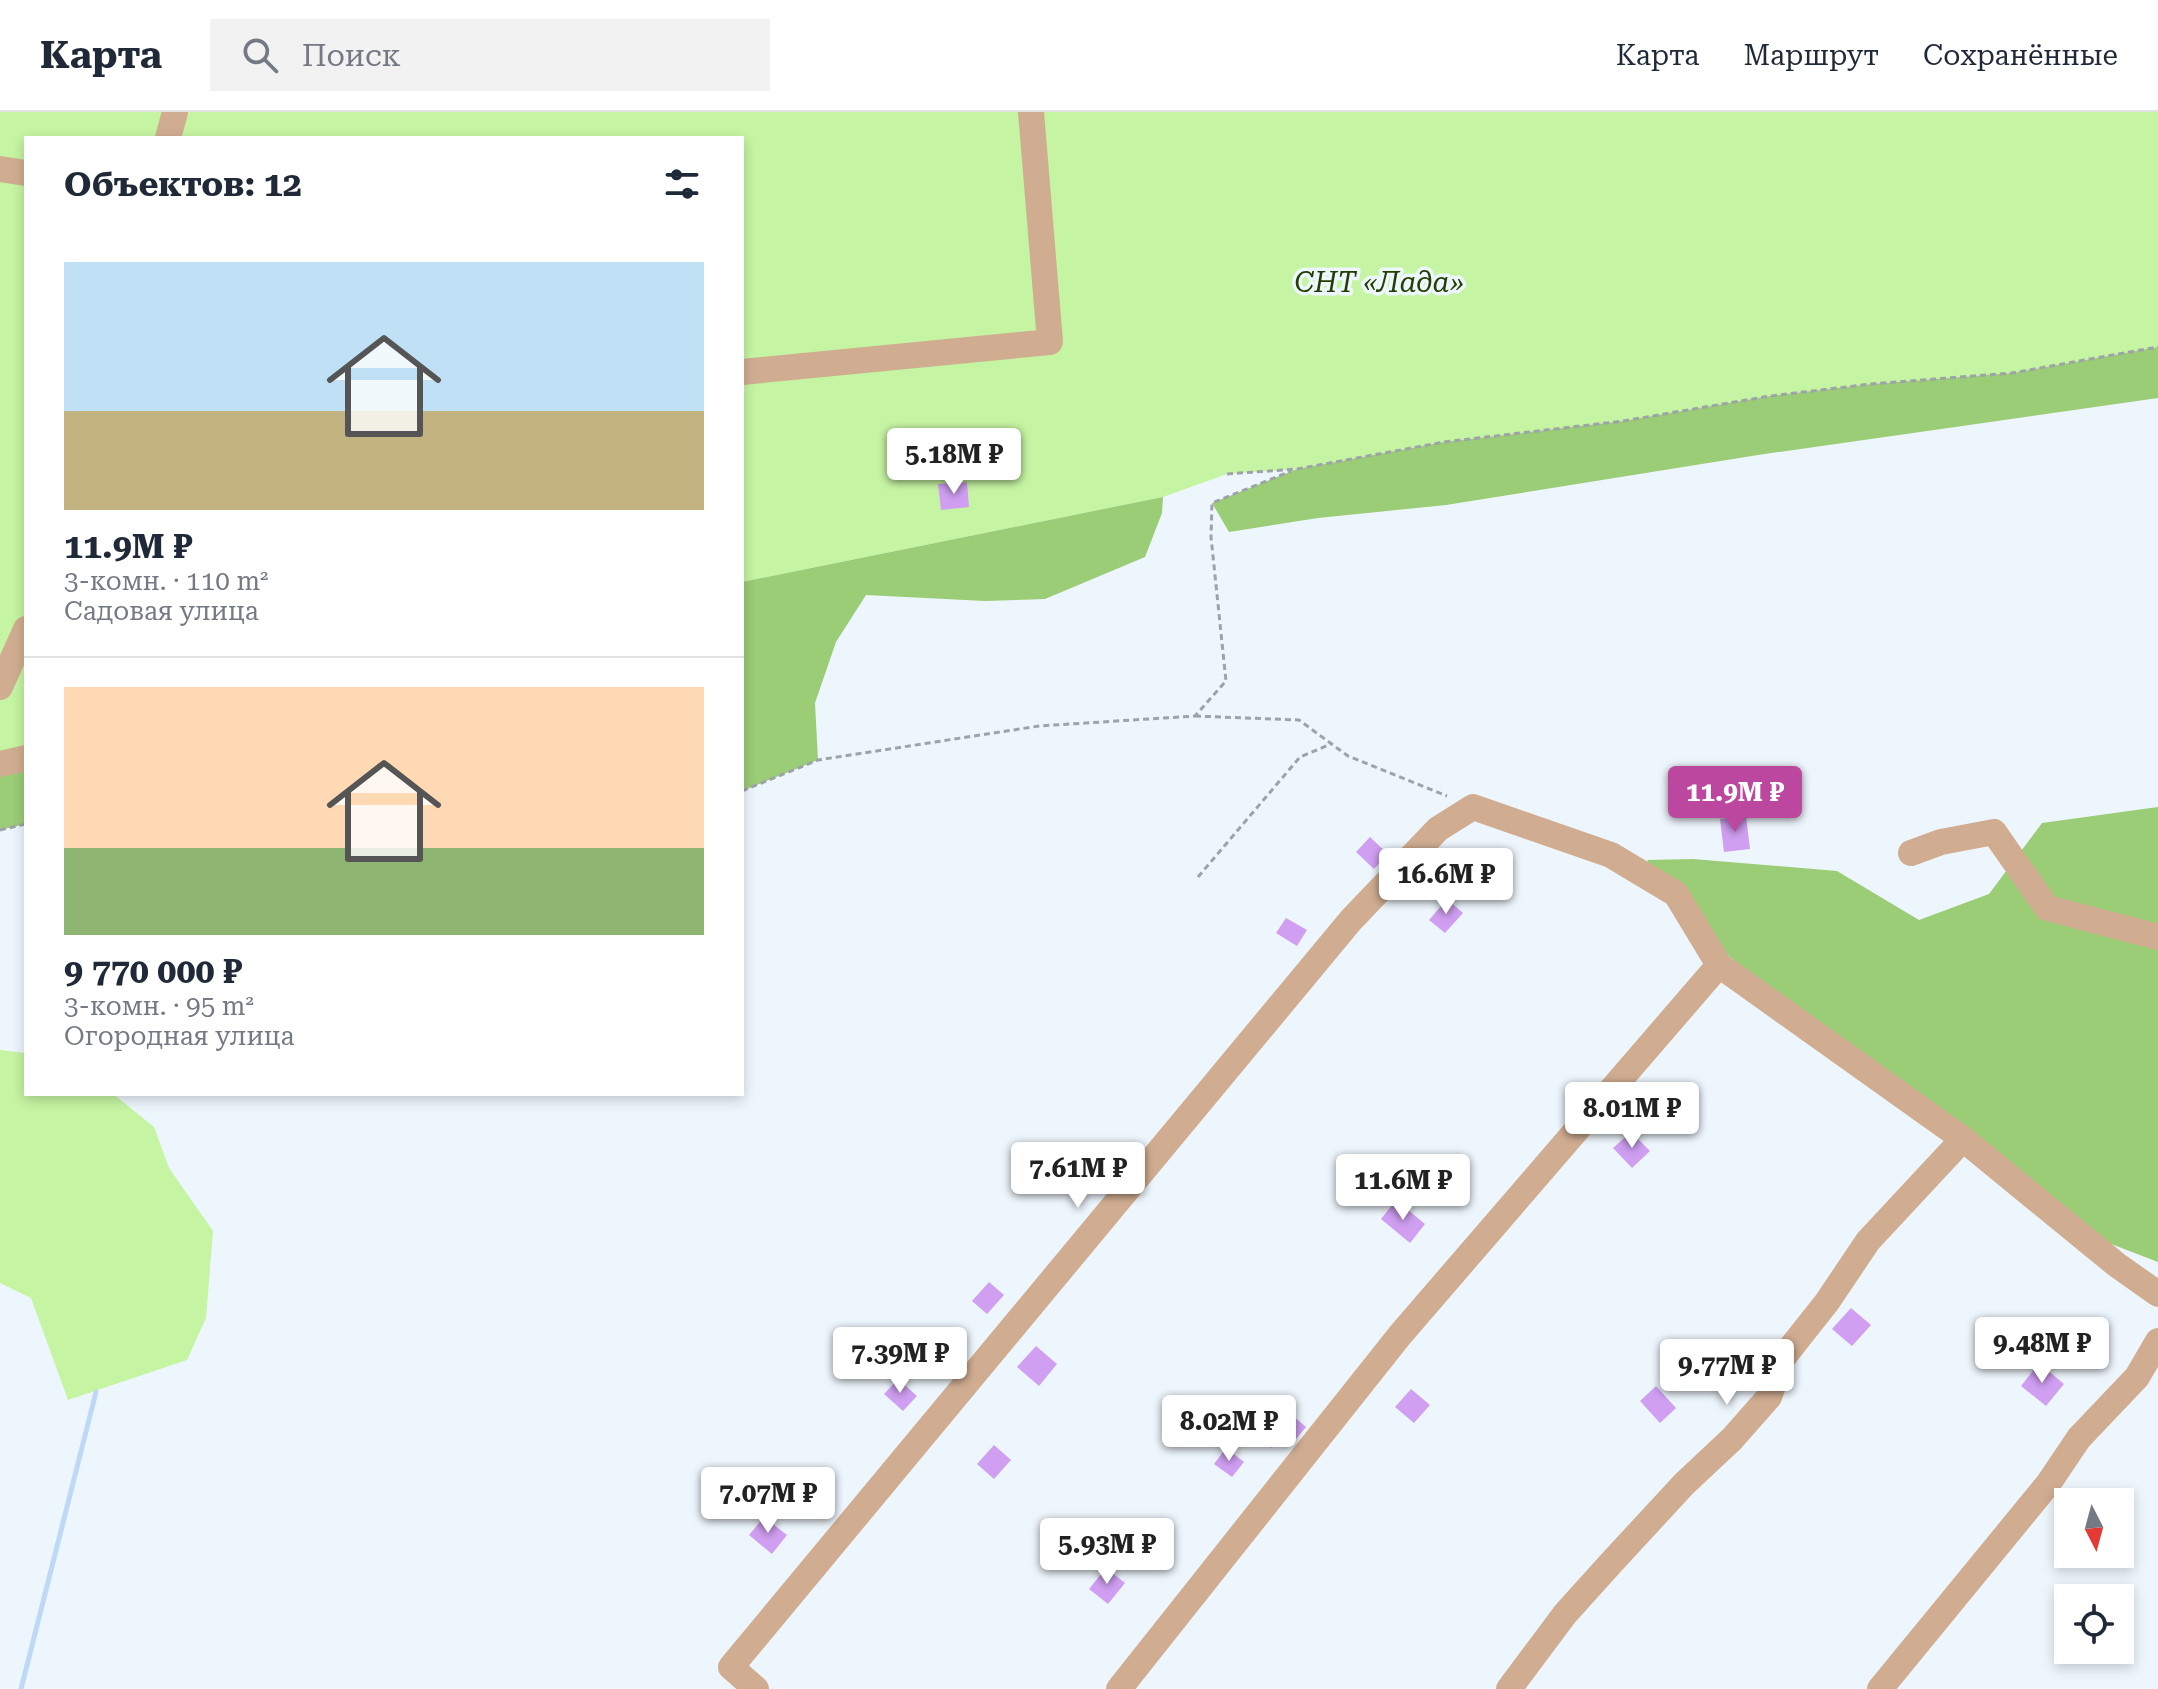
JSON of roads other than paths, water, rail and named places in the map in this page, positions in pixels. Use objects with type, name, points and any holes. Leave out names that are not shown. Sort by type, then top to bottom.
[{"type":"street","points":[[152,136],[158,112]]},
{"type":"street","points":[[169,136],[175,112]]},
{"type":"street","points":[[744,372],[1050,342],[1031,112]]},
{"type":"street","points":[[0,169],[24,173]]},
{"type":"street","points":[[0,687],[24,633]]},
{"type":"street","points":[[0,764],[24,758]]},
{"type":"street","points":[[756,1689],[731,1667],[1351,920],[1438,829],[1473,807],[1611,855],[1676,894],[1719,965],[1963,1139],[2117,1265],[2158,1294]]},
{"type":"street","points":[[1911,853],[1941,842],[1994,832],[2047,908],[2158,937]]},
{"type":"street","points":[[1119,1689],[1400,1335],[1719,965]]},
{"type":"street","points":[[1509,1689],[1574,1604],[1769,1397],[1782,1359],[1827,1302],[1868,1241],[1963,1139]]},
{"type":"street","points":[[1880,1689],[2048,1484],[2079,1438],[2137,1377],[2158,1341]]},
{"type":"waterway","points":[[21,1689],[96,1392]]},
{"type":"park label","name":"СНТ «Лада»","points":[[1379,282]]}]
